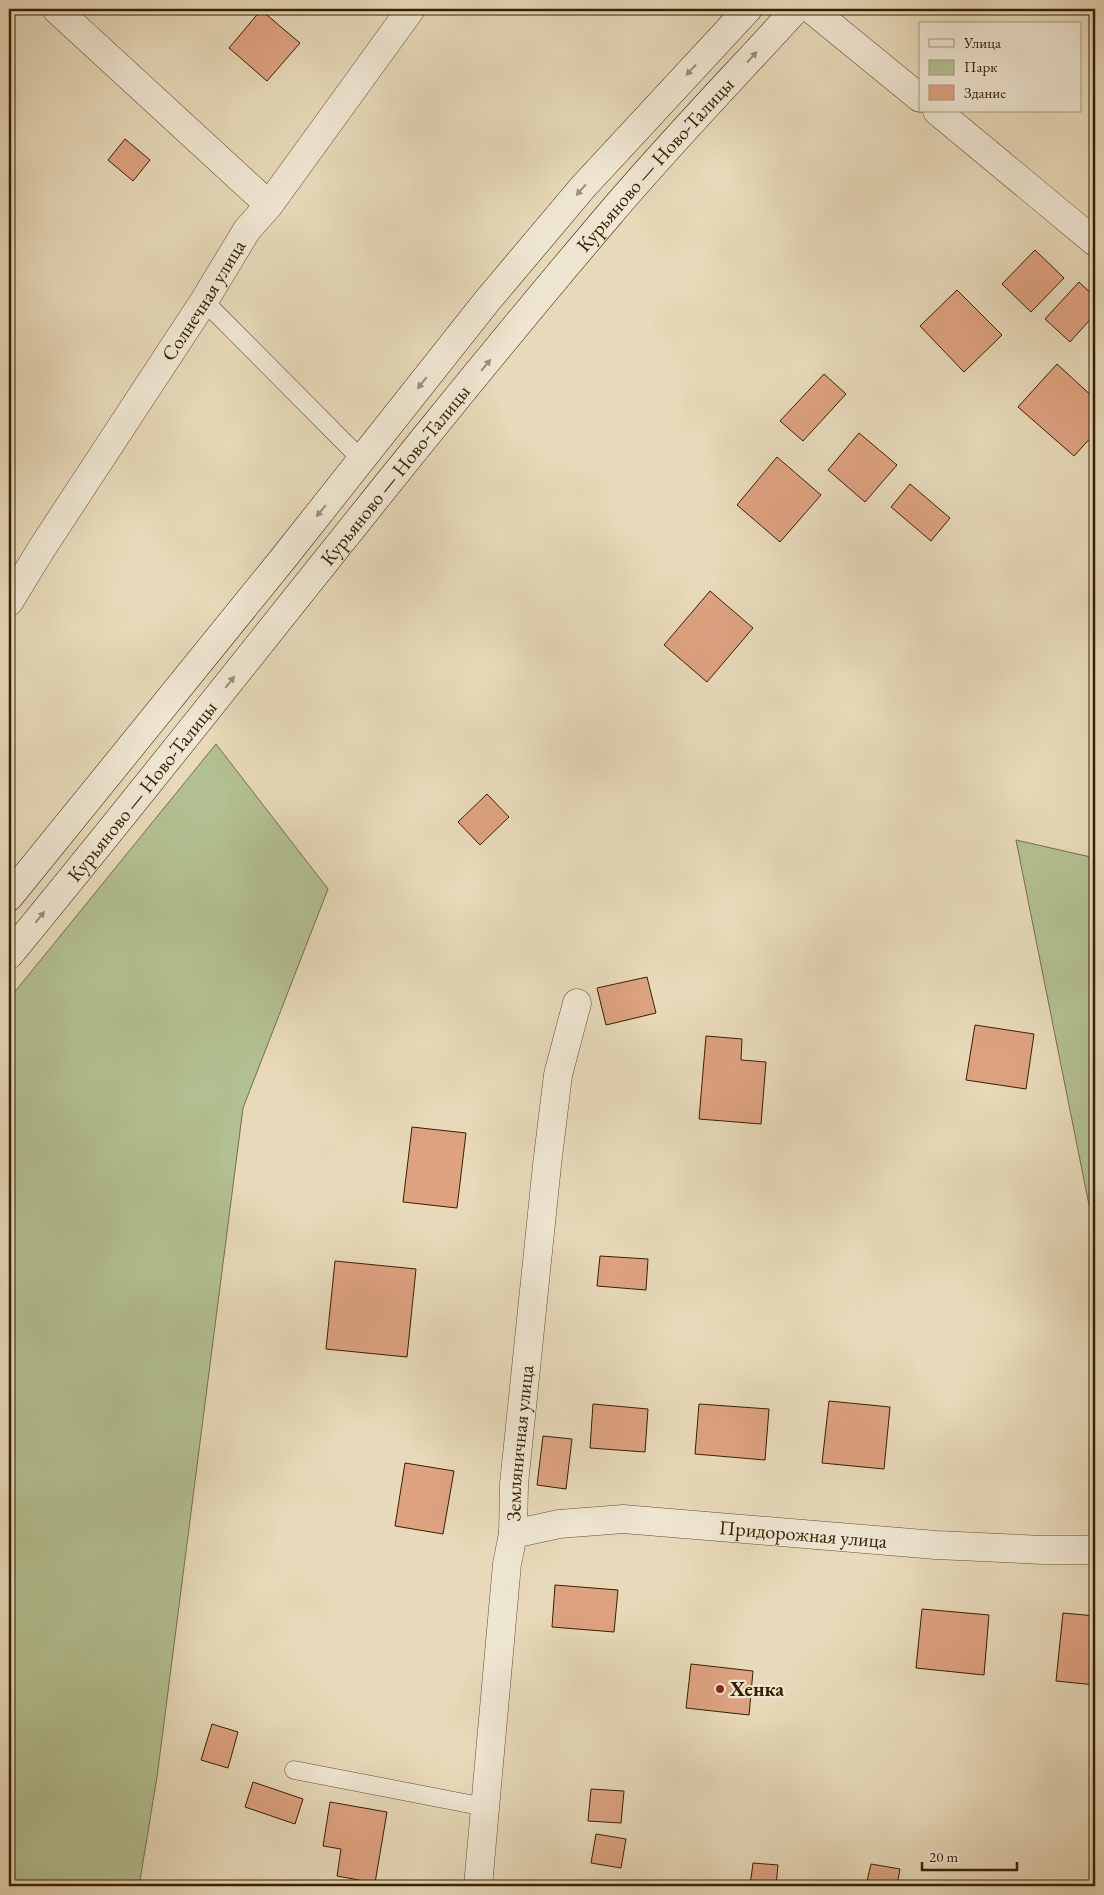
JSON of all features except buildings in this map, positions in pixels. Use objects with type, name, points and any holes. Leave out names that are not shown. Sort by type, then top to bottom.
[{"type":"street","points":[[56,9],[269,205]]},
{"type":"street","name":"Солнечная улица","points":[[9,602],[42,548],[204,302],[247,230],[269,205],[411,9]]},
{"type":"street","name":"Курьяново — Ново-Талицы","points":[[9,897],[362,460],[487,301],[583,187],[748,9]]},
{"type":"street","name":"Курьяново — Ново-Талицы","points":[[9,955],[124,815],[388,483],[610,213],[796,9]]},
{"type":"street","points":[[811,9],[919,97]]},
{"type":"street","points":[[938,112],[1095,242]]},
{"type":"street","name":"Земляничная улица","points":[[478,1886],[507,1564],[513,1534],[514,1484],[547,1165],[558,1075],[576,1003]]},
{"type":"street","name":"Придорожная улица","points":[[513,1534],[559,1524],[623,1519],[936,1545],[1043,1550],[1095,1550]]},
{"type":"lane","points":[[204,302],[362,460]]},
{"type":"lane","points":[[294,1770],[485,1807]]},
{"type":"green space","points":[[216,744],[328,889],[243,1108],[157,1777],[139,1886],[9,1886],[9,999]]},
{"type":"green space","points":[[1016,840],[1095,858],[1095,1235]]},
{"type":"place","name":"Хенка","points":[[720,1689]]}]
